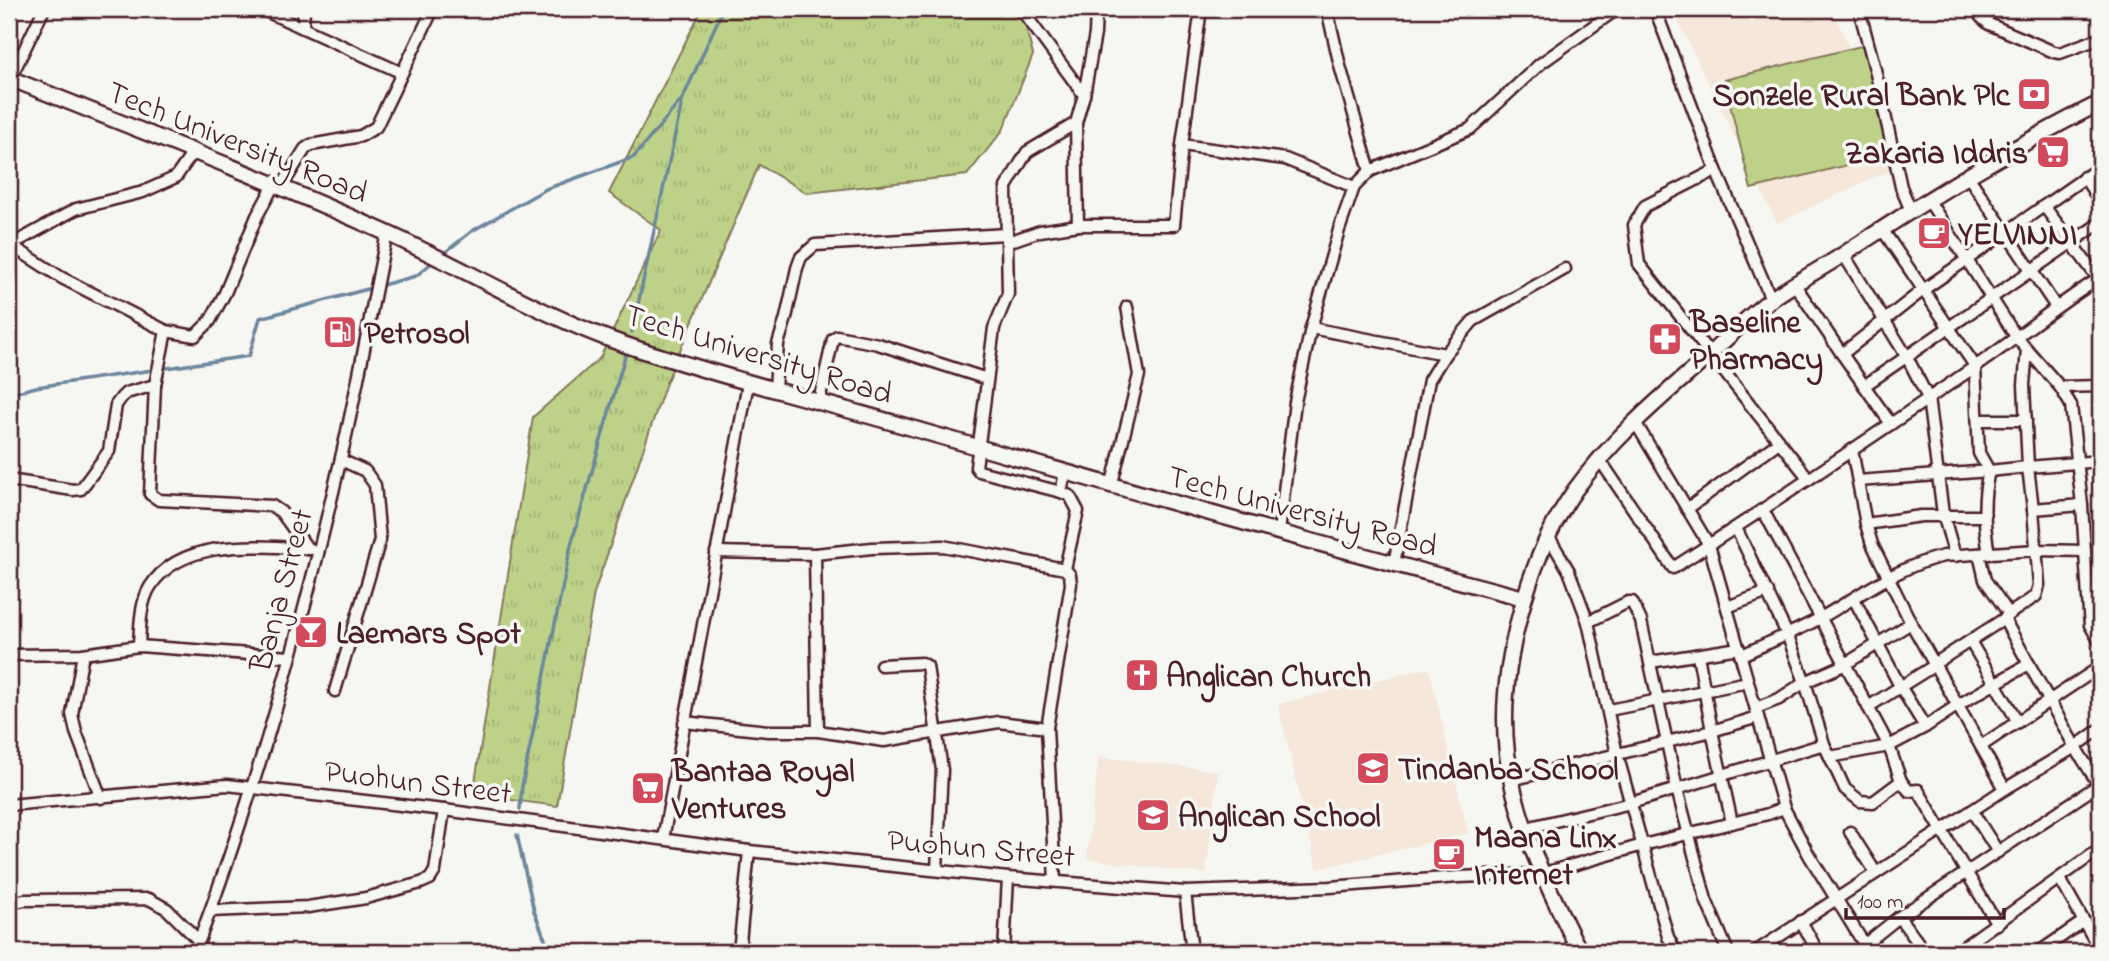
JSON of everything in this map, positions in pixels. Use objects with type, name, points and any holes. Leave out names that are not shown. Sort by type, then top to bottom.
[{"type":"street","points":[[10,79],[44,9]]},
{"type":"street","points":[[261,9],[400,72]]},
{"type":"street","points":[[303,28],[304,9]]},
{"type":"street","points":[[194,151],[176,177],[143,192],[76,209],[10,244],[62,278],[166,331],[195,336],[210,321],[225,293],[257,216],[305,149],[311,145],[361,136],[376,127],[400,72],[433,9]]},
{"type":"street","points":[[1021,9],[1084,95]]},
{"type":"street","points":[[1078,225],[1076,123],[1095,34],[1096,9]]},
{"type":"street","points":[[775,389],[778,344],[797,268],[801,257],[815,245],[1007,238],[1078,225],[1174,225],[1200,9]]},
{"type":"street","points":[[1327,9],[1370,171]]},
{"type":"street","points":[[1655,9],[1716,170],[1771,299]]},
{"type":"street","points":[[1859,9],[1901,187],[1911,211]]},
{"type":"street","points":[[1976,9],[1989,24],[2054,52],[2095,40],[2100,44]]},
{"type":"street","points":[[1279,532],[1295,402],[1311,328],[1354,187],[1370,171],[1469,129],[1540,64],[1613,10]]},
{"type":"street","name":"Tech University Road","points":[[10,79],[278,185],[387,233],[542,310],[620,343],[748,383],[819,401],[1111,487],[1524,598]]},
{"type":"street","points":[[1580,952],[1541,874],[1511,780],[1506,738],[1512,656],[1524,598],[1549,537],[1576,490],[1635,422],[1771,299],[2032,137],[2100,103]]},
{"type":"street","points":[[1065,569],[1077,511],[1070,496],[979,471],[976,467],[994,328],[1008,294],[1006,187],[1027,152],[1076,123]]},
{"type":"street","points":[[1182,145],[1285,159],[1354,187]]},
{"type":"street","points":[[1842,354],[1923,290],[2100,167]]},
{"type":"street","points":[[1716,170],[1645,206],[1634,225],[1639,264],[1809,479]]},
{"type":"street","points":[[1968,176],[2056,307]]},
{"type":"street","points":[[2084,177],[2100,201]]},
{"type":"street","points":[[1929,201],[2017,338],[2060,387],[2071,405],[2082,505],[2090,625],[2100,642]]},
{"type":"street","points":[[1600,460],[1673,568],[1891,424],[2100,279],[2044,206]]},
{"type":"street","points":[[1864,386],[2100,223]]},
{"type":"street","points":[[1635,422],[1709,545],[1784,808],[1867,948],[1899,917],[2100,785],[2049,701],[2007,617],[1985,580],[1983,516],[1984,491],[1989,471],[1979,453],[1980,420],[1975,366],[1882,229]]},
{"type":"street","name":"Banja Street","points":[[195,952],[252,788],[290,657],[313,550],[341,460],[387,233]]},
{"type":"street","points":[[1843,255],[1907,357],[1928,398],[1943,514],[1955,556]]},
{"type":"street","points":[[1394,564],[1429,380],[1445,355],[1473,321],[1565,269]]},
{"type":"street","points":[[1795,285],[1891,424]]},
{"type":"street","points":[[1111,487],[1139,374],[1127,307]]},
{"type":"street","points":[[1311,328],[1445,355]]},
{"type":"street","points":[[166,331],[155,385],[150,494],[159,500],[272,506],[281,512],[313,550]]},
{"type":"street","points":[[819,401],[833,339],[837,336],[877,344],[987,379]]},
{"type":"street","points":[[1868,707],[2007,617],[2038,593],[2024,385],[2027,349]]},
{"type":"street","points":[[663,839],[748,383]]},
{"type":"street","points":[[9,480],[81,489],[109,451],[116,405],[126,393],[155,385]]},
{"type":"street","points":[[2060,387],[2100,386]]},
{"type":"street","points":[[1980,420],[2026,420]]},
{"type":"street","points":[[1687,509],[1779,442]]},
{"type":"street","points":[[1852,450],[1866,524],[1888,578],[2005,789]]},
{"type":"street","points":[[335,691],[380,540],[375,485],[365,471],[341,460]]},
{"type":"street","points":[[1858,481],[2100,461]]},
{"type":"street","points":[[1061,492],[1065,473]]},
{"type":"street","points":[[2032,509],[2082,505]]},
{"type":"street","points":[[1763,510],[1889,746],[1901,781],[1909,791],[1918,790],[1965,874],[1997,924]]},
{"type":"street","points":[[1866,524],[1943,514],[1983,516]]},
{"type":"street","points":[[1736,528],[1787,634],[1824,744],[1845,789],[1860,802],[1873,802],[1901,781]]},
{"type":"street","points":[[1549,537],[1569,571],[1588,622],[1631,803],[1668,937],[1676,952]]},
{"type":"street","points":[[716,552],[815,554],[872,548],[943,546],[1065,569],[1070,575],[1071,584],[1047,729],[1055,881]]},
{"type":"street","points":[[139,646],[148,589],[165,571],[196,552],[224,547],[313,550]]},
{"type":"street","points":[[1650,662],[1741,651],[1787,634],[1888,578],[1931,559],[2037,550],[2085,551]]},
{"type":"street","points":[[815,554],[818,731]]},
{"type":"street","points":[[1727,607],[1768,592]]},
{"type":"street","points":[[2089,593],[2100,592]]},
{"type":"street","points":[[1854,599],[1925,727]]},
{"type":"street","points":[[1588,622],[1628,602],[1634,603],[1641,621],[1666,742],[1706,901],[1728,952]]},
{"type":"street","points":[[1511,780],[1712,731],[1757,713],[1805,682],[1844,665],[1878,645],[1911,622]]},
{"type":"street","points":[[1970,641],[2018,722]]},
{"type":"street","points":[[9,655],[83,653],[139,646],[290,657]]},
{"type":"street","points":[[83,653],[72,714],[101,798]]},
{"type":"street","points":[[1698,655],[1732,823]]},
{"type":"street","points":[[881,665],[926,664],[942,770],[937,869]]},
{"type":"street","points":[[1830,757],[1889,746],[2029,664]]},
{"type":"street","points":[[1981,746],[2100,667]]},
{"type":"street","points":[[1609,710],[1748,682]]},
{"type":"street","points":[[684,722],[768,731],[818,731],[884,741],[999,722],[1047,729]]},
{"type":"street","points":[[1755,952],[1771,948],[1801,921],[1835,898],[2100,729]]},
{"type":"street","points":[[1526,828],[1631,803],[1824,744]]},
{"type":"street","name":"Puohun Street","points":[[9,805],[227,785],[444,810],[749,851],[1008,878],[1185,892],[1330,887],[1458,877],[1541,874],[1784,808]]},
{"type":"street","points":[[211,911],[307,907],[366,898],[421,883],[435,871],[444,810]]},
{"type":"street","points":[[1972,811],[1997,852]]},
{"type":"street","points":[[1850,832],[1876,873]]},
{"type":"street","points":[[1963,950],[2100,849]]},
{"type":"street","points":[[739,952],[749,851]]},
{"type":"street","points":[[1004,952],[1008,878]]},
{"type":"street","points":[[2060,878],[2100,950]]},
{"type":"street","points":[[1185,892],[1192,952]]},
{"type":"street","points":[[9,903],[25,900],[149,899],[167,909],[200,941]]},
{"type":"street","points":[[1899,917],[1925,952]]},
{"type":"street","points":[[1801,921],[1818,952]]},
{"type":"street","points":[[2039,952],[2084,921]]},
{"type":"shaded area","points":[[1672,9],[1832,9],[1901,165],[1777,223]]},
{"type":"shaded area","name":"Tindanba School","points":[[1429,668],[1468,833],[1317,869],[1278,704]]},
{"type":"shaded area","name":"Anglican School","points":[[1099,757],[1218,771],[1206,874],[1087,859]]},
{"type":"green space","points":[[702,9],[1021,9],[1033,55],[1003,130],[967,175],[807,193],[759,165],[666,383],[594,593],[557,806],[473,795],[533,417],[600,358],[661,230],[609,193]]},
{"type":"green space","points":[[1865,45],[1892,154],[1751,189],[1724,80]]},
{"type":"waterway","points":[[632,332],[683,98],[723,9]]},
{"type":"waterway","points":[[443,254],[472,231],[546,189],[634,157],[683,98]]},
{"type":"waterway","points":[[9,394],[36,387],[249,356],[260,318],[416,276],[434,261]]},
{"type":"waterway","points":[[520,809],[522,786],[571,545],[625,356]]},
{"type":"waterway","points":[[517,835],[534,911],[550,952]]},
{"type":"place","name":"Sonzele Rural Bank Plc","points":[[2034,94]]},
{"type":"place","name":"Zakaria Iddris","points":[[2053,152]]},
{"type":"place","name":"YELVINNI","points":[[1934,233]]},
{"type":"place","name":"Petrosol","points":[[340,332]]},
{"type":"place","name":"Baseline Pharmacy","points":[[1665,339]]},
{"type":"place","name":"Laemars Spot","points":[[311,632]]},
{"type":"place","name":"Anglican Church","points":[[1142,675]]},
{"type":"place","name":"Tindanba School","points":[[1373,768]]},
{"type":"place","name":"Bantaa Royal Ventures","points":[[648,788]]},
{"type":"place","name":"Anglican School","points":[[1153,815]]},
{"type":"place","name":"Maana Linx Internet","points":[[1449,854]]}]
